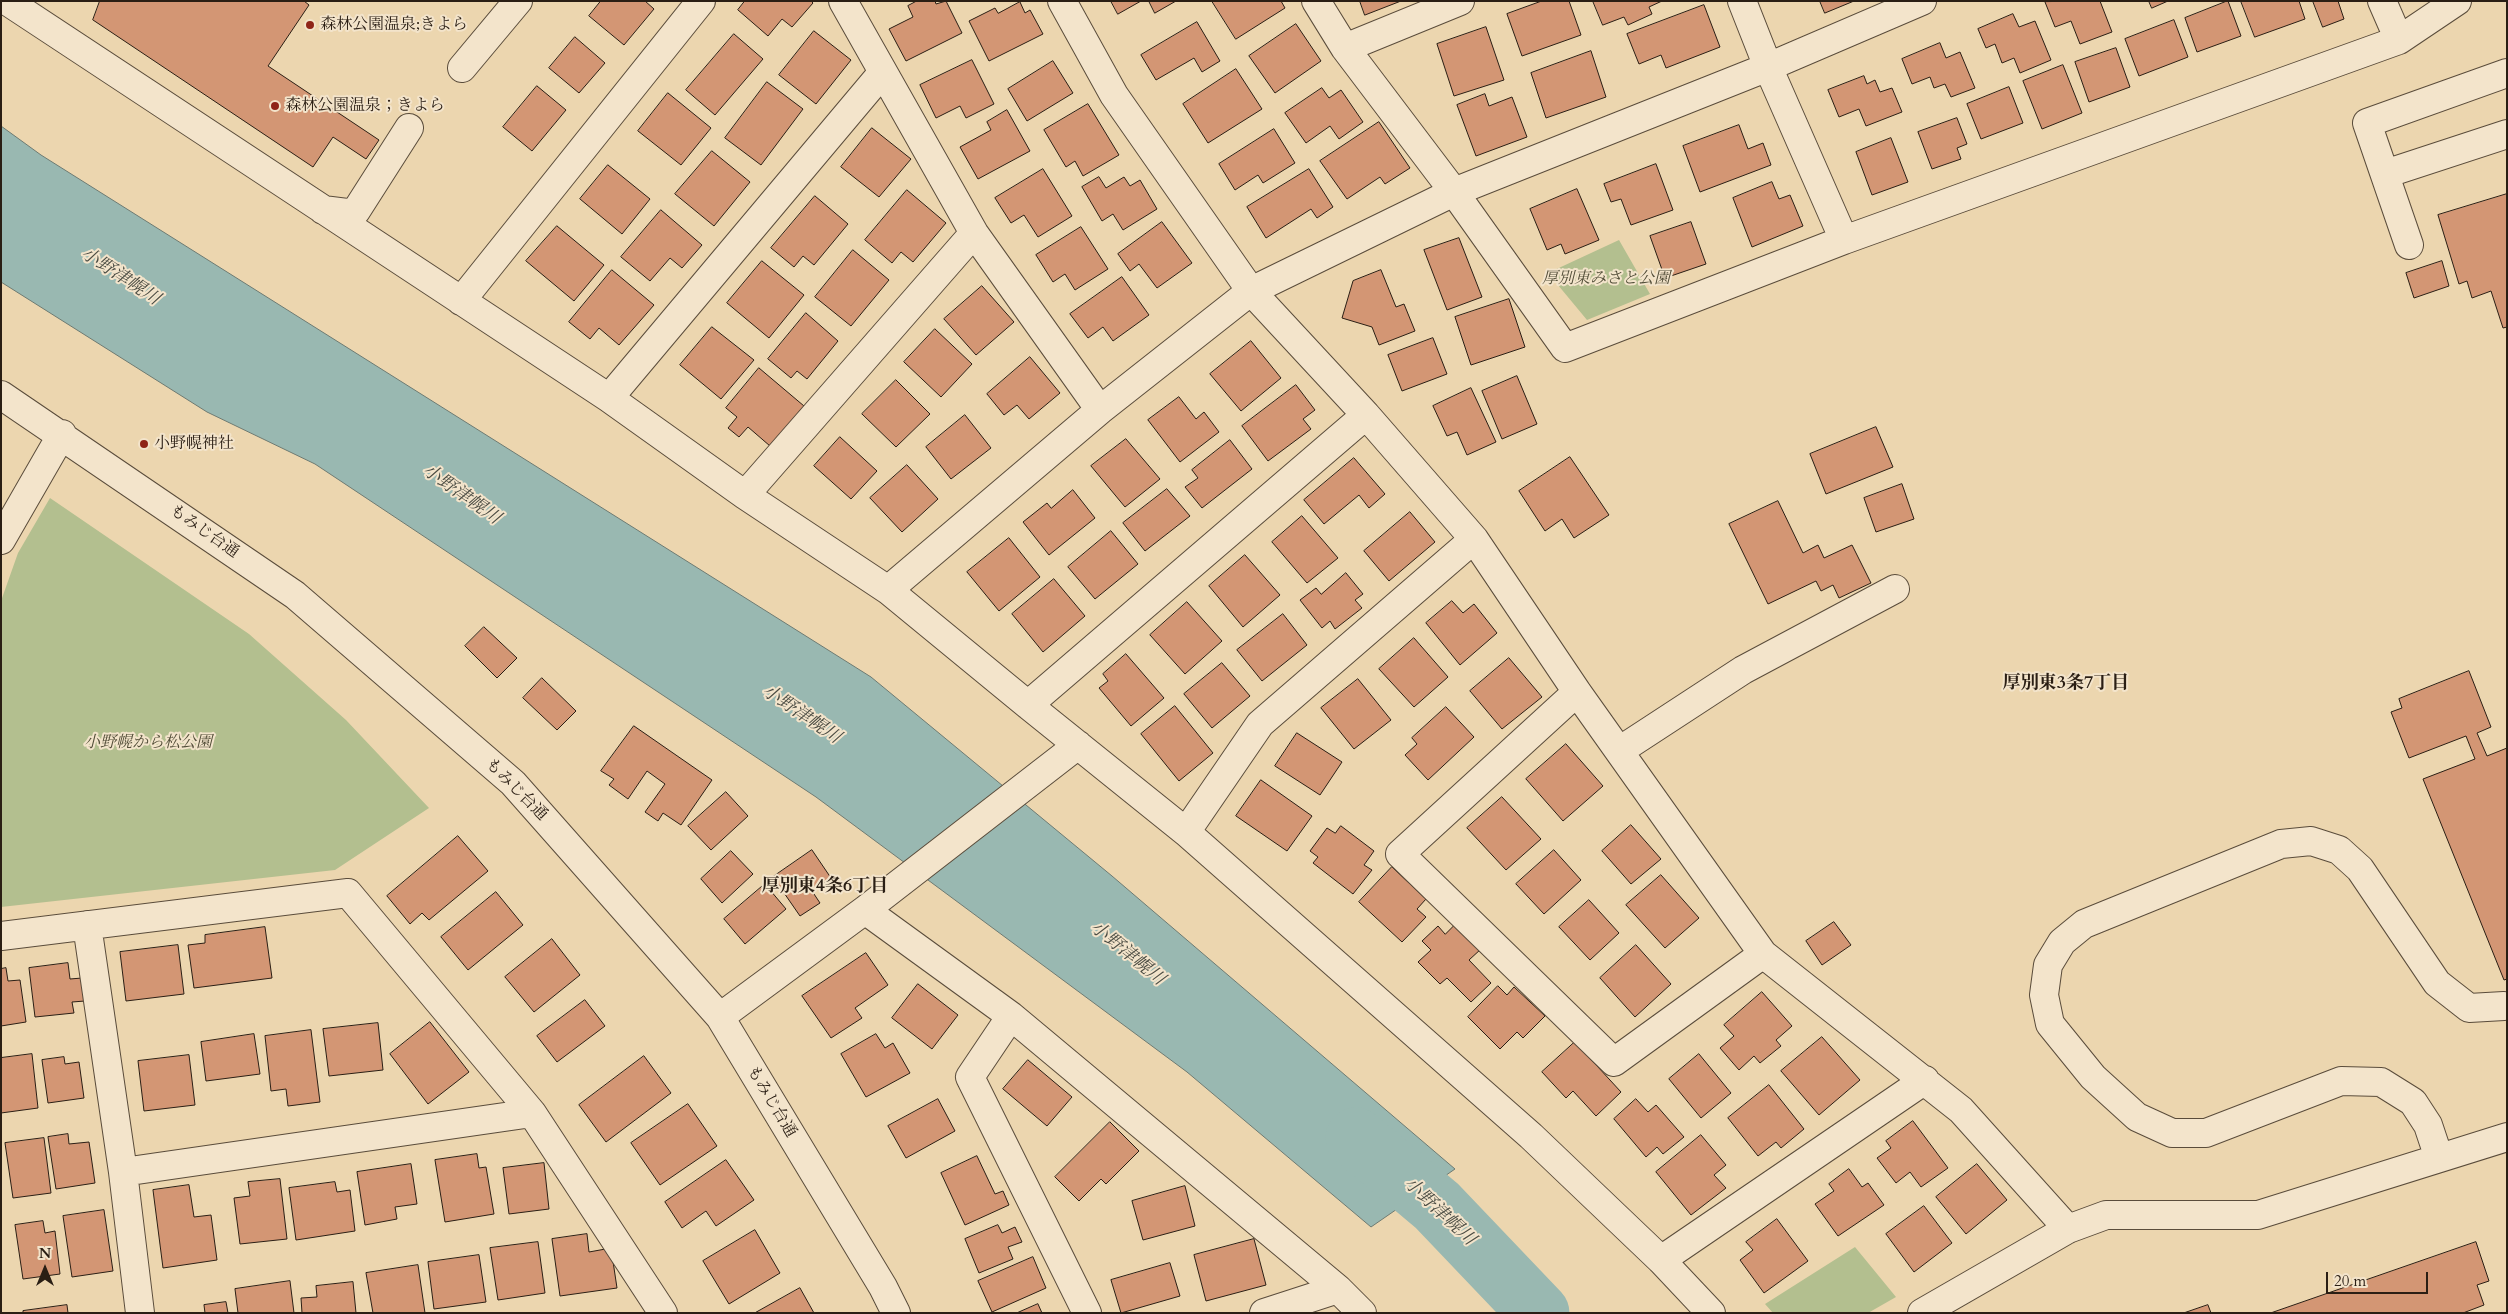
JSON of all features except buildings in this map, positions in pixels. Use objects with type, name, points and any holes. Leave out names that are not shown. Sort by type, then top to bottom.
[{"type":"street","points":[[7,1],[609,398],[745,495],[888,590],[1028,706],[1186,832],[1531,1136],[1661,1260],[1712,1313]]},
{"type":"street","points":[[462,68],[518,1]]},
{"type":"street","points":[[461,301],[701,1]]},
{"type":"street","points":[[843,1],[974,233],[1100,410]]},
{"type":"street","points":[[1062,1],[1114,95],[1251,291],[1366,415],[1474,538],[1577,692],[1763,954],[1961,1110],[2068,1229]]},
{"type":"street","points":[[1316,1],[1345,48],[1454,192],[1565,348],[1844,240],[2399,40],[2457,1]]},
{"type":"street","points":[[1345,48],[1460,1]]},
{"type":"street","points":[[1742,1],[1768,67],[1844,240]]},
{"type":"street","points":[[888,590],[1100,410],[1251,291],[1454,192],[1768,67],[1922,1]]},
{"type":"street","points":[[2382,1],[2399,40]]},
{"type":"street","points":[[609,398],[883,72]]},
{"type":"street","points":[[2410,245],[2367,123],[2507,73]]},
{"type":"street","points":[[323,210],[347,213],[356,211],[410,128]]},
{"type":"street","points":[[2385,174],[2507,134]]},
{"type":"street","points":[[745,495],[974,233]]},
{"type":"street","name":"もみじ台通","points":[[1,395],[62,434],[295,595],[513,783],[720,1017],[883,1287],[896,1313]]},
{"type":"street","points":[[1028,706],[1366,415]]},
{"type":"street","points":[[1,540],[62,434]]},
{"type":"street","points":[[1186,832],[1260,724],[1474,538]]},
{"type":"street","points":[[1619,751],[1743,670],[1895,588]]},
{"type":"street","points":[[1577,692],[1400,854],[1614,1062],[1763,954]]},
{"type":"street","points":[[720,1017],[865,910],[1078,745]]},
{"type":"street","points":[[2439,1158],[2428,1125],[2413,1102],[2381,1082],[2341,1082],[2206,1133],[2172,1132],[2138,1117],[2092,1077],[2050,1024],[2044,995],[2048,965],[2062,942],[2084,924],[2281,844],[2311,841],[2339,850],[2360,869],[2437,983],[2470,1008],[2504,1006]]},
{"type":"street","points":[[1,936],[348,893],[532,1113],[663,1313]]},
{"type":"street","points":[[865,910],[1011,1016],[1338,1289],[1362,1313]]},
{"type":"street","points":[[87,925],[123,1172],[140,1313]]},
{"type":"street","points":[[1011,1016],[970,1077],[1087,1313]]},
{"type":"street","points":[[1661,1260],[1925,1080]]},
{"type":"street","points":[[123,1172],[532,1113]]},
{"type":"street","points":[[1922,1313],[2068,1229],[2106,1215],[2258,1215],[2507,1137]]},
{"type":"street","points":[[1264,1313],[1338,1289]]},
{"type":"green space","name":"厚別東みさと公園","points":[[1619,240],[1650,294],[1587,320],[1548,273]]},
{"type":"green space","name":"小野幌から松公園","points":[[50,498],[249,634],[346,720],[429,808],[335,870],[1,907],[1,601],[18,553]]},
{"type":"green space","points":[[1855,1247],[1896,1297],[1868,1313],[1773,1313],[1765,1304]]},
{"type":"water","points":[[1,126],[41,155],[871,677],[1112,876],[1455,1169],[1371,1227],[1187,1072],[816,797],[315,464],[207,412],[1,282]]},
{"type":"waterway","name":"小野津幌川","points":[[1356,1138],[1437,1206],[1539,1313]]},
{"type":"place","name":"森林公園温泉;きよら","points":[[310,25]]},
{"type":"place","name":"森林公園温泉；きよら","points":[[275,106]]},
{"type":"place","name":"小野幌神社","points":[[144,444]]},
{"type":"district","name":"厚別東3条7丁目","points":[[2066,684]]},
{"type":"district","name":"厚別東4条6丁目","points":[[825,887]]}]
